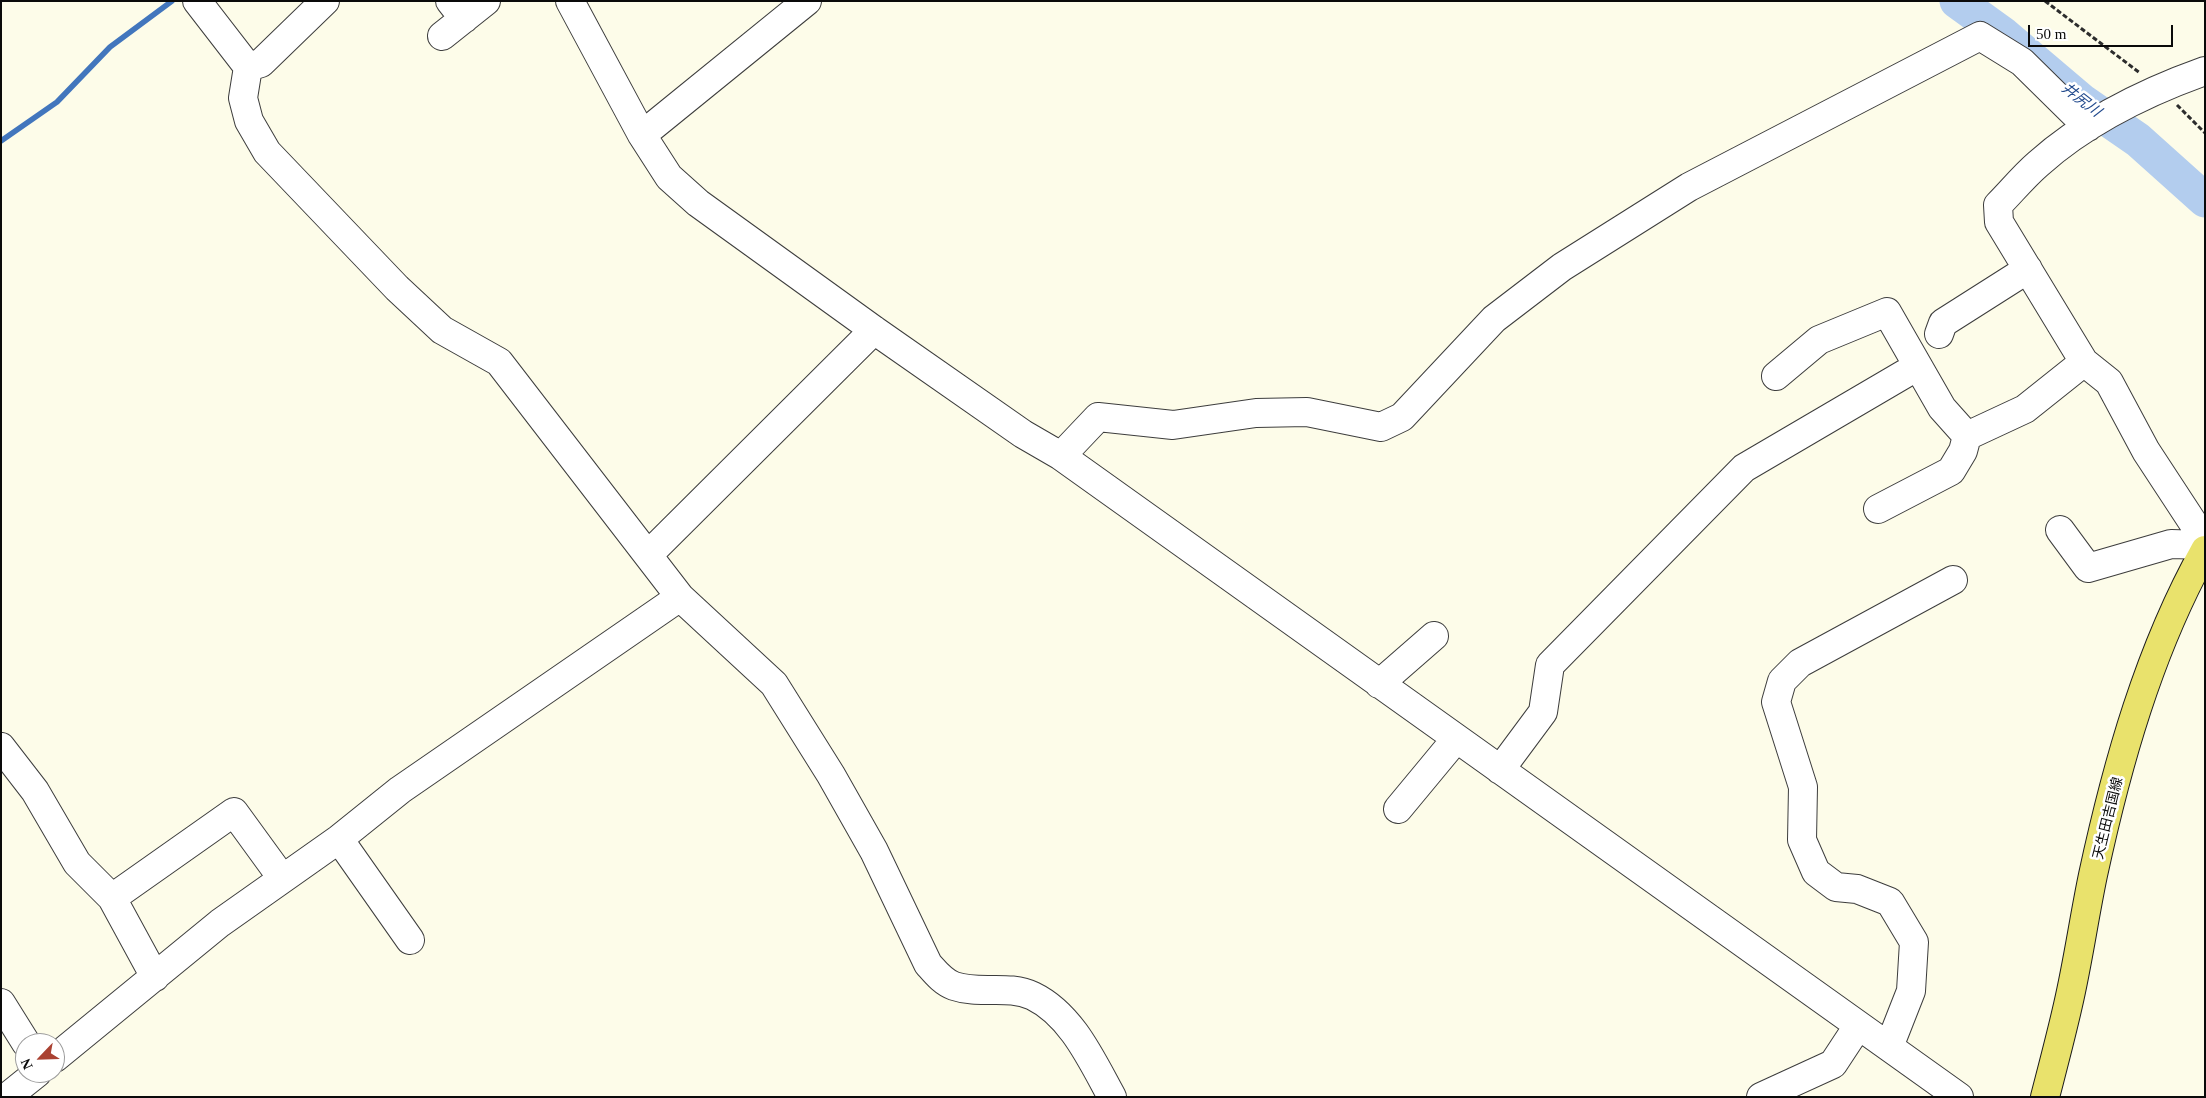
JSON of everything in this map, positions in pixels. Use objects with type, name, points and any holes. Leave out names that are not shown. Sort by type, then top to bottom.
[{"type":"main road","name":"天生田吉国線","points":[[2045,1097],[2068,1004],[2093,874],[2118,773],[2142,693],[2185,584],[2205,550]]},
{"type":"street","points":[[197,1],[248,67],[243,98],[249,121],[267,152],[397,288],[442,330],[499,362],[680,597],[774,684],[831,775],[874,851],[928,964],[942,979],[954,986],[1005,989],[1032,995],[1046,1004],[1062,1019],[1084,1048],[1112,1097]]},
{"type":"street","points":[[248,67],[261,63],[325,1]]},
{"type":"street","points":[[442,36],[457,10],[486,1]]},
{"type":"street","points":[[570,1],[642,135],[669,177],[698,203],[874,330],[1023,434],[1061,456],[1959,1097]]},
{"type":"street","points":[[642,135],[807,1]]},
{"type":"street","points":[[1061,456],[1098,417],[1173,425],[1256,413],[1307,412],[1381,427],[1388,424],[1402,417],[1494,319],[1562,267],[1689,187],[1980,36],[2022,62],[2090,126]]},
{"type":"street","points":[[2205,71],[2160,87],[2090,126],[2038,164],[1998,206],[1999,222],[2084,362],[2109,382],[2146,452],[2205,541]]},
{"type":"street","points":[[1939,334],[1944,323],[2028,270]]},
{"type":"street","points":[[1776,376],[1819,340],[1887,312],[1942,408],[1966,436]]},
{"type":"street","points":[[648,556],[874,330]]},
{"type":"street","points":[[1966,436],[2025,409],[2084,362]]},
{"type":"street","points":[[1500,770],[1543,712],[1550,665],[1744,468],[1918,366]]},
{"type":"street","points":[[1878,509],[1951,471],[1963,451],[1966,436]]},
{"type":"street","points":[[2060,530],[2088,568],[2170,544],[2205,545]]},
{"type":"street","points":[[1889,1047],[1911,991],[1914,942],[1890,902],[1857,889],[1836,887],[1816,872],[1802,840],[1803,786],[1776,702],[1782,681],[1800,663],[1953,580]]},
{"type":"street","points":[[65,1050],[220,923],[339,839],[400,790],[680,597]]},
{"type":"street","points":[[1379,684],[1434,636]]},
{"type":"street","points":[[1398,809],[1456,739]]},
{"type":"street","points":[[1,747],[35,792],[77,863],[112,898],[155,977]]},
{"type":"street","points":[[112,898],[234,812],[282,878]]},
{"type":"street","points":[[339,839],[410,940]]},
{"type":"street","points":[[1,1003],[20,1033]]},
{"type":"street","points":[[1760,1097],[1833,1064],[1858,1026]]},
{"type":"street","points":[[7,1097],[24,1083]]},
{"type":"path","points":[[2045,1],[2160,87],[2205,133]]},
{"type":"waterway","points":[[1,141],[57,102],[110,47],[172,1]]},
{"type":"waterway","name":"井尻川","points":[[1957,1],[2004,35],[2083,102],[2138,140],[2205,200]]}]
